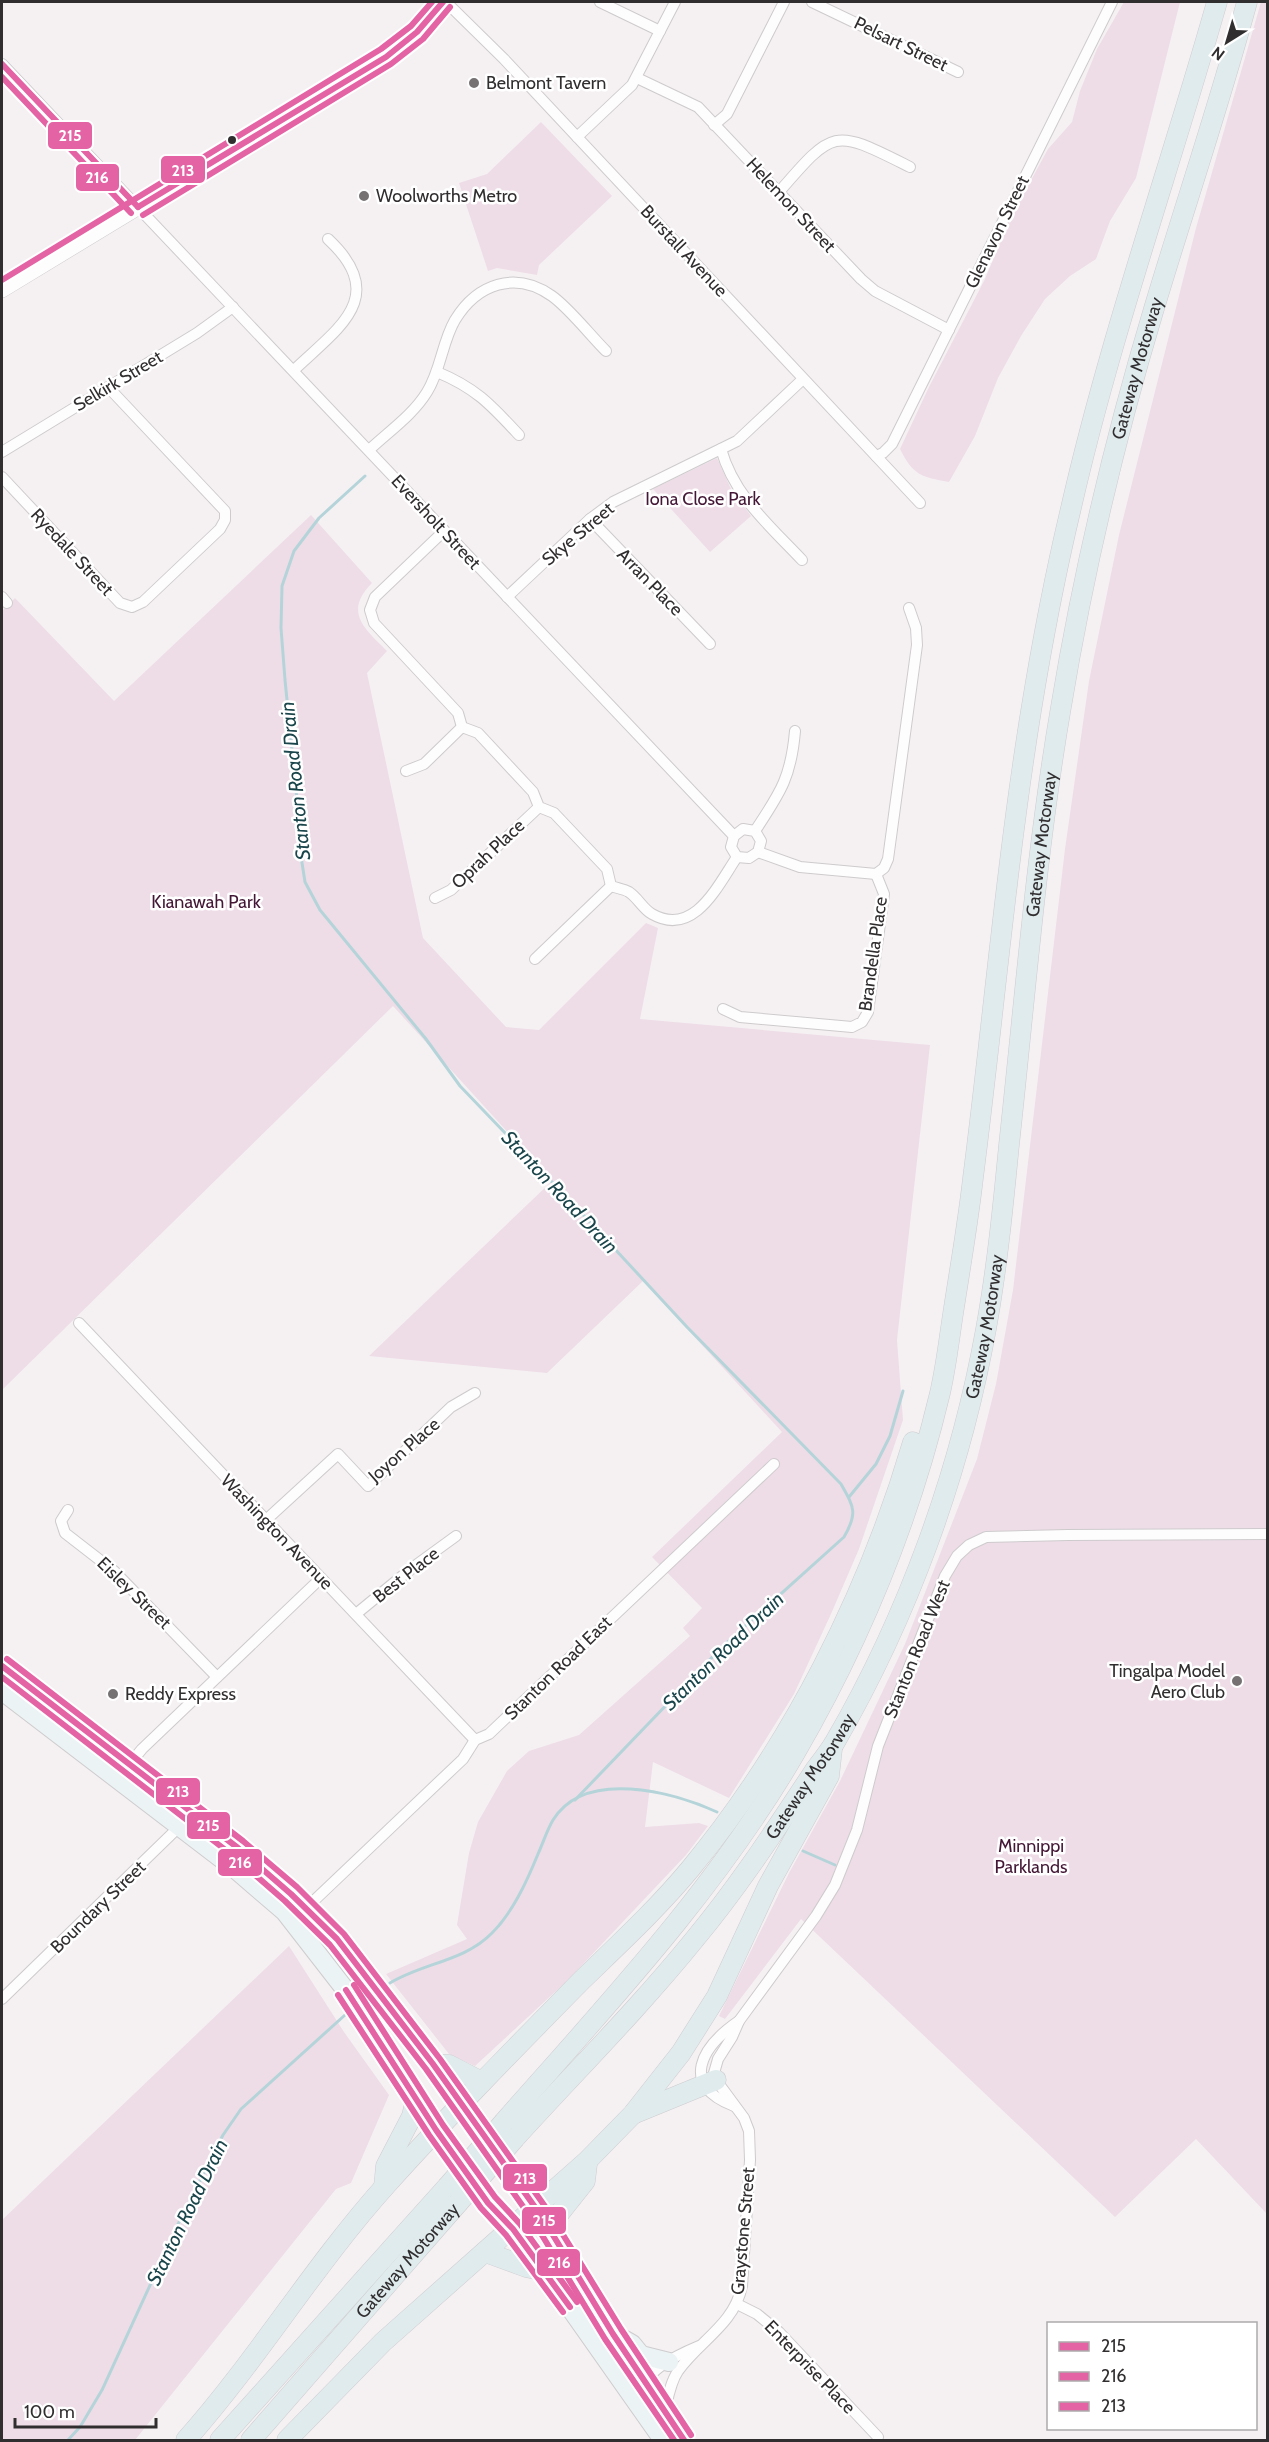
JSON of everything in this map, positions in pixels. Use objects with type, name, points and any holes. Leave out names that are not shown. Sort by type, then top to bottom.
[{"type":"highway","name":"Gateway Motorway","points":[[510,2130],[591,2024],[708,1883],[758,1811],[803,1738],[848,1653],[896,1540],[932,1423],[949,1347],[980,1131],[1016,815],[1031,712],[1054,590],[1071,509],[1102,388],[1217,2]]},
{"type":"highway","name":"Gateway Motorway","points":[[251,2440],[453,2195],[510,2130],[699,1934],[757,1860],[832,1747],[875,1666],[914,1576],[945,1492],[970,1402],[985,1332],[998,1248],[1045,815],[1070,657],[1097,522],[1131,389],[1247,2]]},
{"type":"highway","points":[[186,2440],[217,2404],[340,2239],[384,2187],[461,2103],[672,1890],[710,1844],[760,1773],[816,1677],[870,1563],[892,1508],[910,1453],[940,1338],[951,1324]]},
{"type":"highway","points":[[287,2440],[383,2342],[587,2161],[633,2114],[681,2053],[717,1996],[768,1886],[829,1776],[832,1747]]},
{"type":"highway","points":[[433,2064],[448,2065],[482,2082]]},
{"type":"highway","points":[[633,2114],[710,2083]]},
{"type":"highway","points":[[384,2187],[386,2166],[412,2116],[416,2099]]},
{"type":"highway","points":[[551,2231],[558,2215],[585,2181],[587,2161]]},
{"type":"highway","name":"Gateway Motorway","points":[[220,2440],[453,2195]]},
{"type":"highway","points":[[486,2252],[526,2267],[544,2271]]},
{"type":"main road","points":[[2,290],[386,57],[412,38],[445,2]]},
{"type":"main road","points":[[2,1666],[238,1848],[306,1908],[348,1953],[433,2064],[536,2208],[613,2334],[684,2440]]},
{"type":"main road","points":[[2,1691],[261,1890],[293,1921],[351,1997],[436,2130],[488,2203],[513,2229],[663,2440]]},
{"type":"main road","points":[[613,2334],[632,2344],[641,2355],[669,2362]]},
{"type":"street","name":"Burstall Avenue","points":[[445,2],[577,137],[920,503]]},
{"type":"street","points":[[600,2],[660,31]]},
{"type":"street","points":[[577,137],[637,78],[675,2]]},
{"type":"street","points":[[714,125],[727,114],[784,2]]},
{"type":"street","name":"Pelsart Street","points":[[812,2],[958,72]]},
{"type":"street","name":"Glenavon Street","points":[[876,456],[884,453],[892,444],[1112,2]]},
{"type":"street","name":"Eversholt Street","points":[[2,64],[734,836]]},
{"type":"street","name":"Helemon Street","points":[[637,78],[698,107],[875,291],[949,330]]},
{"type":"street","points":[[779,192],[810,156],[834,140],[850,140],[866,145],[910,167]]},
{"type":"street","points":[[294,370],[346,321],[355,305],[357,287],[353,269],[344,254],[328,239]]},
{"type":"street","points":[[369,450],[416,406],[437,372],[454,321],[467,303],[486,288],[508,282],[539,289],[553,296],[606,351]]},
{"type":"street","name":"Selkirk Street","points":[[2,452],[197,333],[233,307]]},
{"type":"street","points":[[437,372],[472,389],[486,399],[519,435]]},
{"type":"street","name":"Skye Street","points":[[507,597],[590,519],[614,502],[737,441],[803,379]]},
{"type":"street","name":"Ryedale Street","points":[[2,477],[120,603],[132,607],[143,602],[220,529],[225,520],[225,511],[108,387]]},
{"type":"street","points":[[721,449],[726,467],[749,505],[802,560]]},
{"type":"street","name":"Arran Place","points":[[590,519],[710,644]]},
{"type":"street","points":[[444,531],[375,597],[370,610],[374,624],[458,713],[462,728]]},
{"type":"street","name":"Brandella Place","points":[[723,1010],[740,1017],[852,1028],[862,1022],[868,1012],[884,894],[876,874],[884,868],[888,859],[915,656],[916,628],[909,608]]},
{"type":"street","points":[[406,771],[424,764],[462,728]]},
{"type":"street","points":[[462,728],[478,733],[533,792],[539,807],[554,813],[607,869],[611,886]]},
{"type":"street","points":[[755,831],[787,777],[793,759],[795,731]]},
{"type":"street","name":"Oprah Place","points":[[435,898],[451,891],[539,807]]},
{"type":"street","points":[[743,829],[755,831],[761,841],[758,852],[749,858],[737,857],[731,847],[734,836],[743,829]]},
{"type":"street","points":[[758,852],[800,867],[876,874]]},
{"type":"street","points":[[611,886],[628,891],[650,913],[663,919],[678,920],[691,916],[704,906],[737,857]]},
{"type":"street","points":[[535,959],[611,886]]},
{"type":"street","name":"Washington Avenue","points":[[79,1323],[475,1740]]},
{"type":"street","name":"Joyon Place","points":[[266,1520],[338,1454],[368,1486],[451,1407],[475,1393]]},
{"type":"street","name":"Stanton Road East","points":[[293,1921],[463,1759],[475,1740],[489,1734],[774,1464]]},
{"type":"street","name":"Eisley Street","points":[[68,1510],[61,1521],[65,1533],[114,1571],[217,1677]]},
{"type":"street","name":"Stanton Road West","points":[[710,2083],[700,2073],[704,2057],[724,2031],[739,2021],[816,1916],[835,1886],[857,1830],[878,1746],[945,1576],[957,1556],[969,1545],[986,1537],[1268,1534]]},
{"type":"street","name":"Best Place","points":[[356,1614],[403,1574],[456,1536]]},
{"type":"street","points":[[129,1765],[137,1754],[321,1578]]},
{"type":"street","name":"Boundary Street","points":[[2,1999],[193,1813]]},
{"type":"street","name":"Graystone Street","points":[[665,2412],[673,2381],[699,2346],[721,2328],[737,2304],[743,2275],[750,2140],[747,2124],[734,2106],[720,2100],[710,2083]]},
{"type":"street","name":"Enterprise Place","points":[[737,2304],[758,2314],[779,2332],[878,2437]]},
{"type":"street","name":"Graystone Street","points":[[645,2382],[680,2353],[699,2346]]},
{"type":"street","points":[[644,2415],[642,2397],[645,2382]]},
{"type":"green space","points":[[1124,2],[1180,2],[1136,178],[1110,221],[1096,259],[1070,276],[1045,299],[1021,336],[998,378],[975,436],[949,482],[925,476],[914,470],[900,449],[985,279],[1009,221],[1048,149],[1072,122],[1080,91],[1097,49]]},
{"type":"green space","name":"Minnippi Parklands","points":[[1261,2],[1267,2],[1267,2214],[1196,2139],[1115,2217],[801,1919],[725,2019],[719,2016],[789,1873],[840,1781],[905,1644],[977,1459],[996,1384],[1013,1290],[1065,849],[1089,681],[1119,535],[1196,228]]},
{"type":"green space","points":[[541,122],[612,196],[539,265],[537,275],[497,268],[488,271],[459,183],[487,174]]},
{"type":"green space","name":"Iona Close Park","points":[[717,458],[731,489],[751,516],[710,552],[653,489]]},
{"type":"green space","name":"Kianawah Park","points":[[311,515],[372,583],[363,593],[358,611],[365,627],[387,651],[367,673],[423,938],[506,1027],[539,1030],[646,923],[658,928],[640,1019],[930,1045],[897,1340],[903,1420],[859,1549],[831,1614],[794,1694],[729,1798],[653,1762],[645,1827],[699,1823],[708,1826],[686,1855],[568,1980],[475,2066],[449,2054],[386,1974],[467,1939],[457,1925],[469,1853],[478,1822],[507,1771],[529,1751],[579,1735],[690,1636],[683,1628],[702,1608],[652,1557],[782,1432],[643,1281],[547,1373],[369,1356],[552,1181],[393,1006],[2,1390],[2,611],[15,598],[114,701]]},
{"type":"green space","points":[[289,1946],[344,2032],[389,2095],[351,2183],[336,2189],[135,2440],[2,2440],[2,2220]]},
{"type":"waterway","name":"Stanton Road Drain","points":[[365,476],[319,518],[294,551],[282,586],[281,628],[285,680],[300,850],[305,882],[320,910],[426,1039],[460,1086],[687,1327],[841,1484],[853,1510],[853,1516],[844,1537],[723,1646],[575,1800]]},
{"type":"waterway","points":[[849,1497],[876,1464],[890,1436],[903,1391]]},
{"type":"waterway","name":"Stanton Road Drain","points":[[390,1983],[457,1956],[492,1933],[519,1896],[553,1820],[567,1804],[586,1794],[607,1789],[654,1792],[699,1804],[717,1812]]},
{"type":"waterway","points":[[803,1851],[835,1865]]},
{"type":"waterway","name":"Stanton Road Drain","points":[[68,2440],[80,2427],[102,2390],[179,2222],[223,2135],[241,2109],[345,2015]]},
{"type":"transit line","name":"213","points":[[2,280],[381,49],[411,26],[432,2]]},
{"type":"transit line","name":"215","points":[[138,207],[386,57],[417,32],[443,2]]},
{"type":"transit line","name":"216","points":[[143,215],[391,64],[423,39],[450,7]]},
{"type":"transit line","name":"215","points":[[2,64],[138,207]]},
{"type":"transit line","name":"216","points":[[2,77],[131,213]]},
{"type":"transit line","name":"213","points":[[7,1659],[243,1841],[297,1887],[344,1934],[440,2059],[549,2212],[621,2329],[691,2435]]},
{"type":"transit line","name":"215","points":[[2,1666],[238,1848],[291,1894],[337,1939],[433,2064],[542,2217],[613,2334],[684,2440]]},
{"type":"transit line","name":"216","points":[[2,1677],[232,1855],[285,1901],[330,1945],[426,2069],[534,2222],[605,2339],[674,2440]]},
{"type":"transit line","name":"213","points":[[354,1985],[443,2125],[495,2197],[520,2224],[577,2302]]},
{"type":"transit line","name":"215","points":[[346,1990],[436,2130],[488,2203],[513,2229],[570,2307]]},
{"type":"transit line","name":"216","points":[[338,1995],[429,2135],[481,2208],[506,2235],[563,2312]]},
{"type":"place","name":"Belmont Tavern","points":[[474,83]]},
{"type":"place","name":"Woolworths Metro","points":[[364,196]]},
{"type":"place","name":"Tingalpa Model Aero Club","points":[[1237,1681]]},
{"type":"place","name":"Reddy Express","points":[[113,1694]]}]
